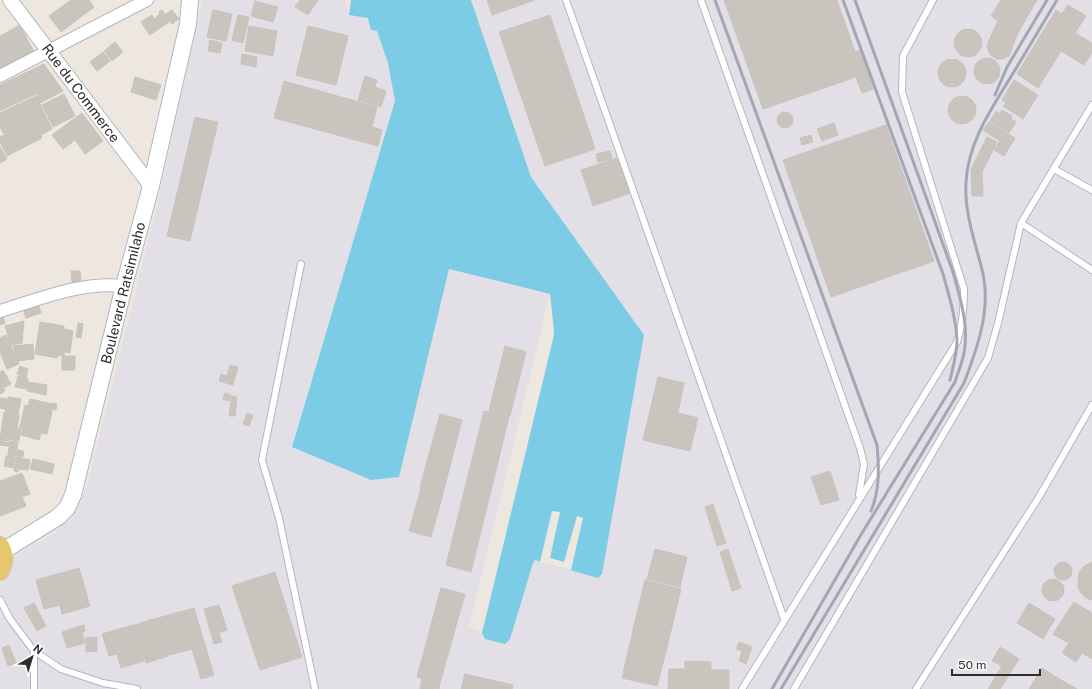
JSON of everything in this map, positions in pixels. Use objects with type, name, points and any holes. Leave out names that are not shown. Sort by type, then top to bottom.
[{"type":"main road","name":"Boulevard Ratsimilaho","points":[[1,548],[58,517],[67,508],[73,495],[124,286],[151,186],[188,24],[190,0]]},
{"type":"main road","points":[[0,571],[4,558],[1,548]]},
{"type":"street","name":"Rue du Commerce","points":[[10,0],[151,186]]},
{"type":"street","points":[[0,76],[147,0]]},
{"type":"street","points":[[0,311],[68,290],[108,284],[124,286]]},
{"type":"lane","points":[[566,0],[784,619]]},
{"type":"lane","points":[[700,0],[860,448],[864,464],[859,499]]},
{"type":"lane","points":[[742,689],[957,342],[961,332],[964,312],[964,289],[902,92],[903,56],[933,0]]},
{"type":"lane","points":[[794,689],[988,358],[998,323],[1021,223],[1092,105]]},
{"type":"lane","points":[[1054,169],[1092,190]]},
{"type":"lane","points":[[1021,223],[1092,270]]},
{"type":"lane","points":[[301,264],[262,460],[279,518],[315,689]]},
{"type":"lane","points":[[916,689],[1039,497],[1092,405]]},
{"type":"lane","points":[[0,600],[10,619],[34,651],[61,669],[103,683],[137,689]]},
{"type":"lane","points":[[34,651],[34,689]]},
{"type":"shaded area","points":[[202,0],[345,0],[349,15],[368,18],[377,31],[388,63],[395,101],[292,447],[399,476],[449,269],[550,294],[469,627],[505,642],[527,559],[644,335],[531,177],[471,0],[1092,0],[1092,689],[0,689],[0,578],[7,562],[29,546],[54,534],[78,508],[88,482],[160,194]]},
{"type":"water","points":[[351,0],[471,0],[531,177],[644,335],[602,574],[598,578],[535,560],[510,639],[505,644],[485,639],[482,633],[553,339],[554,331],[550,294],[449,269],[399,477],[371,480],[292,447],[395,101],[388,63],[377,31],[371,30],[368,18],[349,15]]},
{"type":"pier","points":[[552,511],[560,512],[550,558],[564,562],[577,516],[583,518],[571,570],[540,562]]},
{"type":"building","points":[[71,0],[89,0],[94,7],[61,32],[49,16]]},
{"type":"building","points":[[300,0],[318,0],[308,15],[295,7]]},
{"type":"building","points":[[487,0],[535,0],[492,15]]},
{"type":"building","points":[[724,0],[837,0],[855,52],[860,50],[873,89],[862,93],[856,77],[763,109]]},
{"type":"building","points":[[1001,0],[1037,0],[1018,33],[991,16]]},
{"type":"building","points":[[255,1],[278,7],[273,22],[251,16]]},
{"type":"building","points":[[1068,5],[1086,16],[1075,33],[1092,43],[1092,53],[1084,65],[1061,51],[1038,88],[1017,74],[1056,10],[1062,14]]},
{"type":"building","points":[[162,10],[170,21],[150,35],[141,22],[152,15],[154,19]]},
{"type":"building","points":[[172,10],[179,19],[172,24],[166,14]]},
{"type":"building","points":[[213,10],[232,14],[226,41],[207,37]]},
{"type":"building","points":[[238,15],[249,17],[243,43],[232,40]]},
{"type":"building","points":[[550,15],[595,149],[545,166],[499,32]]},
{"type":"building","points":[[998,21],[1018,33],[1009,56],[1003,59],[996,59],[990,54],[987,47]]},
{"type":"building","points":[[20,25],[35,54],[0,69],[0,36]]},
{"type":"building","points":[[249,26],[277,31],[273,56],[245,51]]},
{"type":"building","points":[[308,26],[348,36],[336,85],[296,75]]},
{"type":"building","points":[[968,29],[978,33],[982,43],[978,53],[968,57],[958,53],[954,43],[958,33]]},
{"type":"building","points":[[210,40],[222,43],[220,53],[208,51]]},
{"type":"building","points":[[115,42],[123,52],[112,61],[104,51]]},
{"type":"building","points":[[103,52],[110,61],[97,71],[90,62]]},
{"type":"building","points":[[242,54],[257,57],[256,67],[241,64]]},
{"type":"building","points":[[987,58],[996,62],[1000,71],[996,80],[987,84],[978,80],[974,71],[978,62]]},
{"type":"building","points":[[952,59],[962,63],[966,73],[962,83],[952,87],[942,83],[938,73],[942,63]]},
{"type":"building","points":[[44,64],[63,91],[40,103],[36,94],[0,111],[0,85]]},
{"type":"building","points":[[365,76],[377,80],[375,87],[386,91],[381,107],[358,100]]},
{"type":"building","points":[[135,77],[161,85],[156,100],[131,92]]},
{"type":"building","points":[[1014,80],[1038,95],[1023,119],[1003,106],[1006,103],[1002,100]]},
{"type":"building","points":[[284,81],[377,107],[372,127],[382,130],[378,146],[274,118]]},
{"type":"building","points":[[64,94],[75,116],[53,127],[42,105]]},
{"type":"building","points":[[36,96],[52,129],[41,135],[33,120],[4,134],[0,127],[0,113]]},
{"type":"building","points":[[962,96],[972,100],[976,110],[972,120],[962,124],[952,120],[948,110],[952,100]]},
{"type":"building","points":[[1002,110],[1012,116],[1011,119],[1016,122],[1009,133],[990,121],[996,111],[1000,114]]},
{"type":"building","points":[[782,112],[788,112],[793,117],[791,126],[788,128],[782,128],[777,123],[777,117]]},
{"type":"building","points":[[82,113],[103,141],[85,154],[75,140],[63,149],[52,135]]},
{"type":"building","points":[[195,117],[218,122],[190,241],[167,236]]},
{"type":"building","points":[[33,121],[42,138],[7,156],[0,142],[0,137]]},
{"type":"building","points":[[989,122],[1015,138],[1004,156],[994,150],[1000,141],[983,130]]},
{"type":"building","points":[[834,123],[838,135],[822,141],[817,129]]},
{"type":"building","points":[[886,125],[934,261],[831,297],[783,160]]},
{"type":"building","points":[[811,135],[813,142],[802,145],[800,138]]},
{"type":"building","points":[[987,137],[997,142],[982,172],[983,196],[972,196],[971,169]]},
{"type":"building","points":[[0,147],[7,159],[0,163]]},
{"type":"building","points":[[610,151],[612,159],[598,162],[596,154]]},
{"type":"building","points":[[617,158],[630,193],[593,206],[581,170]]},
{"type":"building","points":[[71,271],[80,271],[81,281],[72,282]]},
{"type":"building","points":[[39,306],[41,313],[26,318],[24,311]]},
{"type":"building","points":[[3,316],[5,323],[0,325],[0,317]]},
{"type":"building","points":[[24,321],[22,343],[11,345],[5,326]]},
{"type":"building","points":[[40,322],[64,326],[64,329],[73,331],[70,353],[64,352],[64,356],[58,355],[57,358],[35,354]]},
{"type":"building","points":[[78,323],[83,324],[81,338],[76,337]]},
{"type":"building","points":[[6,335],[19,364],[7,369],[0,352],[0,338]]},
{"type":"building","points":[[33,344],[34,359],[18,361],[13,346]]},
{"type":"building","points":[[505,346],[526,352],[510,416],[489,411]]},
{"type":"building","points":[[62,356],[75,356],[75,370],[62,370]]},
{"type":"building","points":[[230,365],[238,367],[233,385],[219,381],[221,374],[227,376]]},
{"type":"building","points":[[20,366],[28,369],[26,377],[17,374]]},
{"type":"building","points":[[3,370],[11,384],[3,388],[5,391],[0,394],[0,372]]},
{"type":"building","points":[[18,376],[28,378],[26,389],[15,387]]},
{"type":"building","points":[[658,377],[684,383],[678,413],[698,418],[690,451],[643,440]]},
{"type":"building","points":[[28,382],[47,385],[46,395],[27,391]]},
{"type":"building","points":[[225,393],[231,395],[229,401],[223,399]]},
{"type":"building","points":[[232,396],[237,397],[235,416],[229,416]]},
{"type":"building","points":[[8,397],[21,399],[18,414],[5,411]]},
{"type":"building","points":[[0,398],[6,399],[5,409],[0,408]]},
{"type":"building","points":[[30,399],[48,403],[47,410],[52,411],[47,434],[41,433],[39,440],[21,435],[23,428],[20,427],[25,405],[28,406]]},
{"type":"building","points":[[49,403],[57,404],[56,410],[48,409]]},
{"type":"building","points":[[484,411],[509,417],[471,572],[446,565]]},
{"type":"building","points":[[4,412],[19,415],[17,428],[21,428],[19,441],[9,439],[9,441],[0,440]]},
{"type":"building","points":[[247,413],[253,415],[249,426],[243,424]]},
{"type":"building","points":[[440,414],[462,420],[443,493],[420,487]]},
{"type":"building","points":[[0,441],[9,443],[8,446],[0,445]]},
{"type":"building","points":[[10,441],[18,442],[16,456],[8,455]]},
{"type":"building","points":[[18,450],[24,451],[23,457],[17,456]]},
{"type":"building","points":[[6,456],[15,457],[13,468],[4,466]]},
{"type":"building","points":[[16,457],[30,460],[28,470],[19,469],[18,472],[14,471]]},
{"type":"building","points":[[33,459],[54,464],[52,474],[30,469]]},
{"type":"building","points":[[830,471],[839,500],[821,505],[811,477]]},
{"type":"building","points":[[22,473],[30,494],[22,497],[26,506],[0,516],[0,481]]},
{"type":"building","points":[[421,488],[443,494],[431,537],[409,531]]},
{"type":"building","points":[[713,504],[726,543],[717,546],[705,507]]},
{"type":"building","points":[[655,549],[687,557],[680,587],[647,579]]},
{"type":"building","points":[[728,549],[741,588],[732,591],[720,552]]},
{"type":"building","points":[[1059,562],[1067,562],[1072,567],[1070,578],[1067,580],[1059,580],[1054,575],[1054,567]]},
{"type":"building","points":[[1092,562],[1092,600],[1086,598],[1081,593],[1078,587],[1078,580],[1079,573],[1083,567]]},
{"type":"building","points":[[79,568],[90,606],[62,614],[60,605],[44,609],[36,580]]},
{"type":"building","points":[[275,572],[302,657],[260,670],[232,586]]},
{"type":"building","points":[[1053,579],[1061,582],[1064,590],[1061,598],[1053,601],[1045,598],[1042,590],[1045,582]]},
{"type":"building","points":[[645,580],[681,589],[668,643],[632,634]]},
{"type":"building","points":[[441,588],[465,594],[440,683],[417,677]]},
{"type":"building","points":[[1074,602],[1092,613],[1092,659],[1082,653],[1076,662],[1062,653],[1069,643],[1053,634]]},
{"type":"building","points":[[34,603],[46,626],[37,631],[24,608]]},
{"type":"building","points":[[1029,603],[1055,619],[1043,639],[1017,623]]},
{"type":"building","points":[[219,605],[227,630],[219,633],[222,642],[214,644],[204,609]]},
{"type":"building","points":[[194,608],[214,675],[201,679],[192,649],[169,655],[158,618]]},
{"type":"building","points":[[157,618],[168,656],[146,663],[134,625]]},
{"type":"building","points":[[84,625],[85,631],[82,632],[85,643],[67,648],[62,632]]},
{"type":"building","points":[[133,625],[144,661],[121,668],[117,654],[109,656],[102,634]]},
{"type":"building","points":[[632,635],[668,644],[657,686],[622,678]]},
{"type":"building","points":[[97,637],[97,651],[86,652],[86,638]]},
{"type":"building","points":[[739,642],[752,647],[746,664],[739,661],[742,651],[736,649]]},
{"type":"building","points":[[9,645],[16,663],[8,666],[2,648]]},
{"type":"building","points":[[1000,647],[1010,653],[1002,666],[992,661]]},
{"type":"building","points":[[1010,653],[1019,659],[1000,689],[991,684]]},
{"type":"building","points":[[685,661],[711,662],[711,670],[729,670],[729,689],[668,689],[669,669],[685,669]]},
{"type":"building","points":[[1042,668],[1061,680],[1056,689],[1029,689]]},
{"type":"building","points":[[465,674],[513,685],[512,689],[461,689]]},
{"type":"building","points":[[422,679],[440,684],[439,689],[420,689]]},
{"type":"building","points":[[1061,680],[1077,689],[1056,689]]},
{"type":"building","points":[[991,684],[1000,689],[988,689]]},
{"type":"railway","points":[[715,0],[877,445],[877,487],[871,511]]},
{"type":"railway","points":[[843,0],[943,274],[954,315],[957,340],[956,355],[950,380]]},
{"type":"railway","points":[[772,689],[862,533],[955,382],[965,350],[966,339],[964,316],[953,272],[855,0]]},
{"type":"railway","points":[[995,95],[1007,67],[1047,0]]},
{"type":"railway","points":[[781,689],[964,383],[978,343],[984,315],[985,301],[983,274],[971,229],[967,206],[966,182],[971,153],[989,113],[1057,0]]}]
